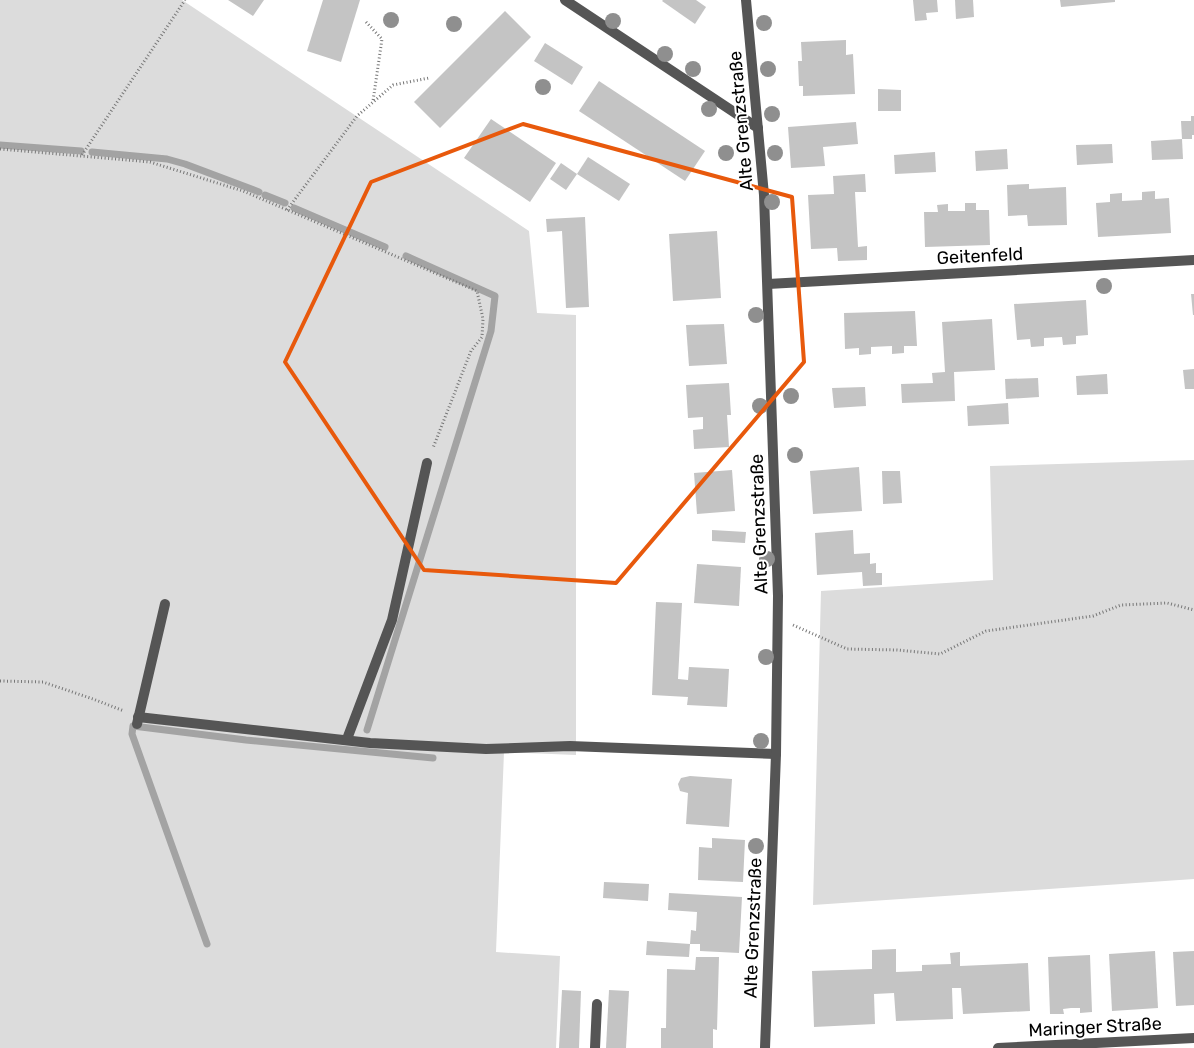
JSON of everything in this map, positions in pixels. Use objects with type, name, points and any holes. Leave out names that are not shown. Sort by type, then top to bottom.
[{"type":"street","points":[[565,0],[758,128]]},
{"type":"street","name":"Alte Grenzstraße","points":[[746,0],[764,195],[778,586],[776,754],[765,1048]]},
{"type":"street","name":"Geitenfeld","points":[[768,284],[1194,260]]},
{"type":"street","points":[[347,739],[392,620],[427,463]]},
{"type":"street","points":[[165,604],[138,721],[347,739],[370,743],[486,749],[570,746],[776,754]]},
{"type":"street","points":[[594,1048],[597,1004]]},
{"type":"street","name":"Maringer Straße","points":[[998,1048],[1194,1038]]},
{"type":"path","points":[[82,155],[185,0]]},
{"type":"path","points":[[366,22],[382,39],[373,101]]},
{"type":"path","points":[[287,210],[357,116],[373,101],[393,86],[429,78]]},
{"type":"path","points":[[0,149],[150,162],[243,191],[477,291],[483,312],[482,336],[471,351],[427,463]]},
{"type":"path","points":[[777,618],[847,648],[940,654],[986,631],[1093,616],[1121,605],[1167,603],[1194,610]]},
{"type":"path","points":[[0,682],[43,682],[93,699],[138,721]]},
{"type":"highlighted area","points":[[523,124],[792,197],[804,362],[616,583],[424,570],[285,362],[371,182]]},
{"type":"shaded area","points":[[0,0],[182,0],[529,231],[537,313],[576,315],[576,755],[504,752],[496,952],[560,956],[556,1048],[0,1048]]},
{"type":"shaded area","points":[[1194,460],[1194,879],[813,905],[821,591],[993,580],[990,466]]},
{"type":"building","points":[[228,0],[264,0],[253,16]]},
{"type":"building","points":[[323,0],[360,0],[341,62],[307,51]]},
{"type":"building","points":[[663,0],[696,0],[706,7],[695,24]]},
{"type":"building","points":[[913,0],[937,0],[938,12],[926,13],[927,20],[915,21]]},
{"type":"building","points":[[955,0],[973,0],[974,17],[956,19]]},
{"type":"building","points":[[1060,0],[1115,0],[1115,2],[1061,7]]},
{"type":"building","points":[[505,11],[531,37],[440,128],[414,102]]},
{"type":"building","points":[[846,40],[846,55],[853,54],[855,94],[803,96],[803,86],[799,86],[798,61],[802,61],[801,42]]},
{"type":"building","points":[[545,43],[583,67],[572,85],[534,61]]},
{"type":"building","points":[[599,81],[705,151],[685,181],[579,111]]},
{"type":"building","points":[[878,89],[901,90],[901,111],[878,111]]},
{"type":"building","points":[[1191,116],[1194,116],[1194,135],[1192,135],[1192,139],[1182,139],[1181,121],[1191,121]]},
{"type":"building","points":[[491,119],[556,163],[530,202],[464,158]]},
{"type":"building","points":[[856,122],[858,144],[823,147],[825,166],[791,168],[788,127]]},
{"type":"building","points":[[1182,139],[1183,159],[1152,160],[1151,141]]},
{"type":"building","points":[[1112,144],[1113,163],[1077,165],[1076,145]]},
{"type":"building","points":[[1007,149],[1008,169],[976,171],[975,151]]},
{"type":"building","points":[[935,152],[936,172],[895,174],[894,155]]},
{"type":"building","points":[[588,157],[630,184],[619,201],[577,174]]},
{"type":"building","points":[[561,163],[577,174],[566,190],[550,179]]},
{"type":"building","points":[[865,174],[866,192],[855,192],[858,247],[867,246],[867,260],[838,261],[837,248],[811,249],[808,195],[834,194],[833,176]]},
{"type":"building","points":[[1029,184],[1029,189],[1066,187],[1067,225],[1028,226],[1027,215],[1008,216],[1007,185]]},
{"type":"building","points":[[1155,191],[1155,199],[1169,198],[1171,233],[1098,237],[1096,203],[1110,202],[1110,194],[1122,193],[1122,201],[1142,200],[1142,192]]},
{"type":"building","points":[[965,203],[976,203],[976,210],[989,210],[990,245],[925,247],[924,212],[938,212],[937,205],[948,204],[948,211],[965,211]]},
{"type":"building","points":[[585,217],[589,307],[566,308],[562,231],[547,232],[546,219]]},
{"type":"building","points":[[717,231],[721,298],[673,301],[669,234]]},
{"type":"building","points":[[1191,294],[1194,294],[1194,315],[1193,315]]},
{"type":"building","points":[[1086,300],[1088,335],[1076,336],[1076,344],[1063,345],[1062,337],[1044,338],[1044,346],[1031,347],[1030,339],[1017,340],[1014,304]]},
{"type":"building","points":[[915,311],[917,346],[904,346],[904,353],[892,354],[892,346],[871,347],[871,354],[859,355],[859,348],[845,349],[844,313]]},
{"type":"building","points":[[992,319],[995,370],[954,372],[955,401],[902,403],[901,384],[933,383],[932,373],[945,372],[942,322]]},
{"type":"building","points":[[724,324],[727,364],[689,366],[686,325]]},
{"type":"building","points":[[1194,369],[1194,389],[1185,389],[1183,370]]},
{"type":"building","points":[[1107,374],[1108,394],[1077,395],[1076,376]]},
{"type":"building","points":[[1038,378],[1039,397],[1006,399],[1005,379]]},
{"type":"building","points":[[729,383],[731,415],[727,415],[729,447],[694,449],[693,430],[703,429],[703,417],[688,418],[686,385]]},
{"type":"building","points":[[865,387],[866,406],[834,408],[832,388]]},
{"type":"building","points":[[1008,403],[1009,424],[968,426],[967,406]]},
{"type":"building","points":[[859,467],[862,511],[813,514],[810,471]]},
{"type":"building","points":[[732,470],[735,511],[697,514],[694,473]]},
{"type":"building","points":[[882,471],[900,471],[902,503],[883,504]]},
{"type":"building","points":[[712,530],[746,532],[745,543],[712,541]]},
{"type":"building","points":[[853,530],[854,554],[870,553],[870,564],[876,563],[876,573],[882,573],[882,585],[863,586],[862,572],[817,575],[815,533]]},
{"type":"building","points":[[697,564],[741,567],[739,606],[694,603]]},
{"type":"building","points":[[656,602],[682,603],[678,679],[688,680],[689,667],[729,669],[727,707],[687,705],[688,697],[652,695]]},
{"type":"building","points":[[690,776],[732,779],[729,827],[686,824],[688,793],[680,791],[678,784],[681,778]]},
{"type":"building","points":[[712,838],[745,840],[743,882],[698,880],[699,847],[712,848]]},
{"type":"building","points":[[604,882],[649,884],[648,901],[603,898]]},
{"type":"building","points":[[669,893],[742,897],[739,953],[700,951],[700,944],[690,944],[691,930],[696,931],[697,912],[668,910]]},
{"type":"building","points":[[647,941],[690,944],[689,957],[646,955]]},
{"type":"building","points":[[896,949],[896,972],[922,971],[922,965],[951,964],[950,953],[960,952],[960,966],[1028,963],[1030,1011],[963,1014],[961,988],[952,988],[953,1019],[896,1021],[894,993],[874,994],[875,1024],[814,1027],[812,971],[872,969],[872,950]]},
{"type":"building","points":[[1155,951],[1158,1008],[1112,1011],[1109,954]]},
{"type":"building","points":[[1194,951],[1194,1005],[1176,1006],[1173,952]]},
{"type":"building","points":[[1090,955],[1092,1012],[1080,1013],[1080,1008],[1071,1008],[1063,1009],[1064,1014],[1050,1014],[1048,957]]},
{"type":"building","points":[[696,957],[719,957],[717,1030],[713,1029],[713,1048],[661,1048],[661,1028],[666,1028],[667,969],[695,970]]},
{"type":"building","points":[[562,990],[581,991],[579,1048],[559,1048]]},
{"type":"building","points":[[609,990],[629,991],[626,1048],[606,1048]]},
{"type":"waterway","points":[[0,145],[81,151]]},
{"type":"waterway","points":[[92,152],[167,159],[259,192]]},
{"type":"waterway","points":[[265,195],[285,203]]},
{"type":"waterway","points":[[294,208],[385,247]]},
{"type":"waterway","points":[[367,730],[491,331],[495,296],[406,256]]},
{"type":"waterway","points":[[207,944],[132,734],[133,726],[246,740],[433,758]]}]
